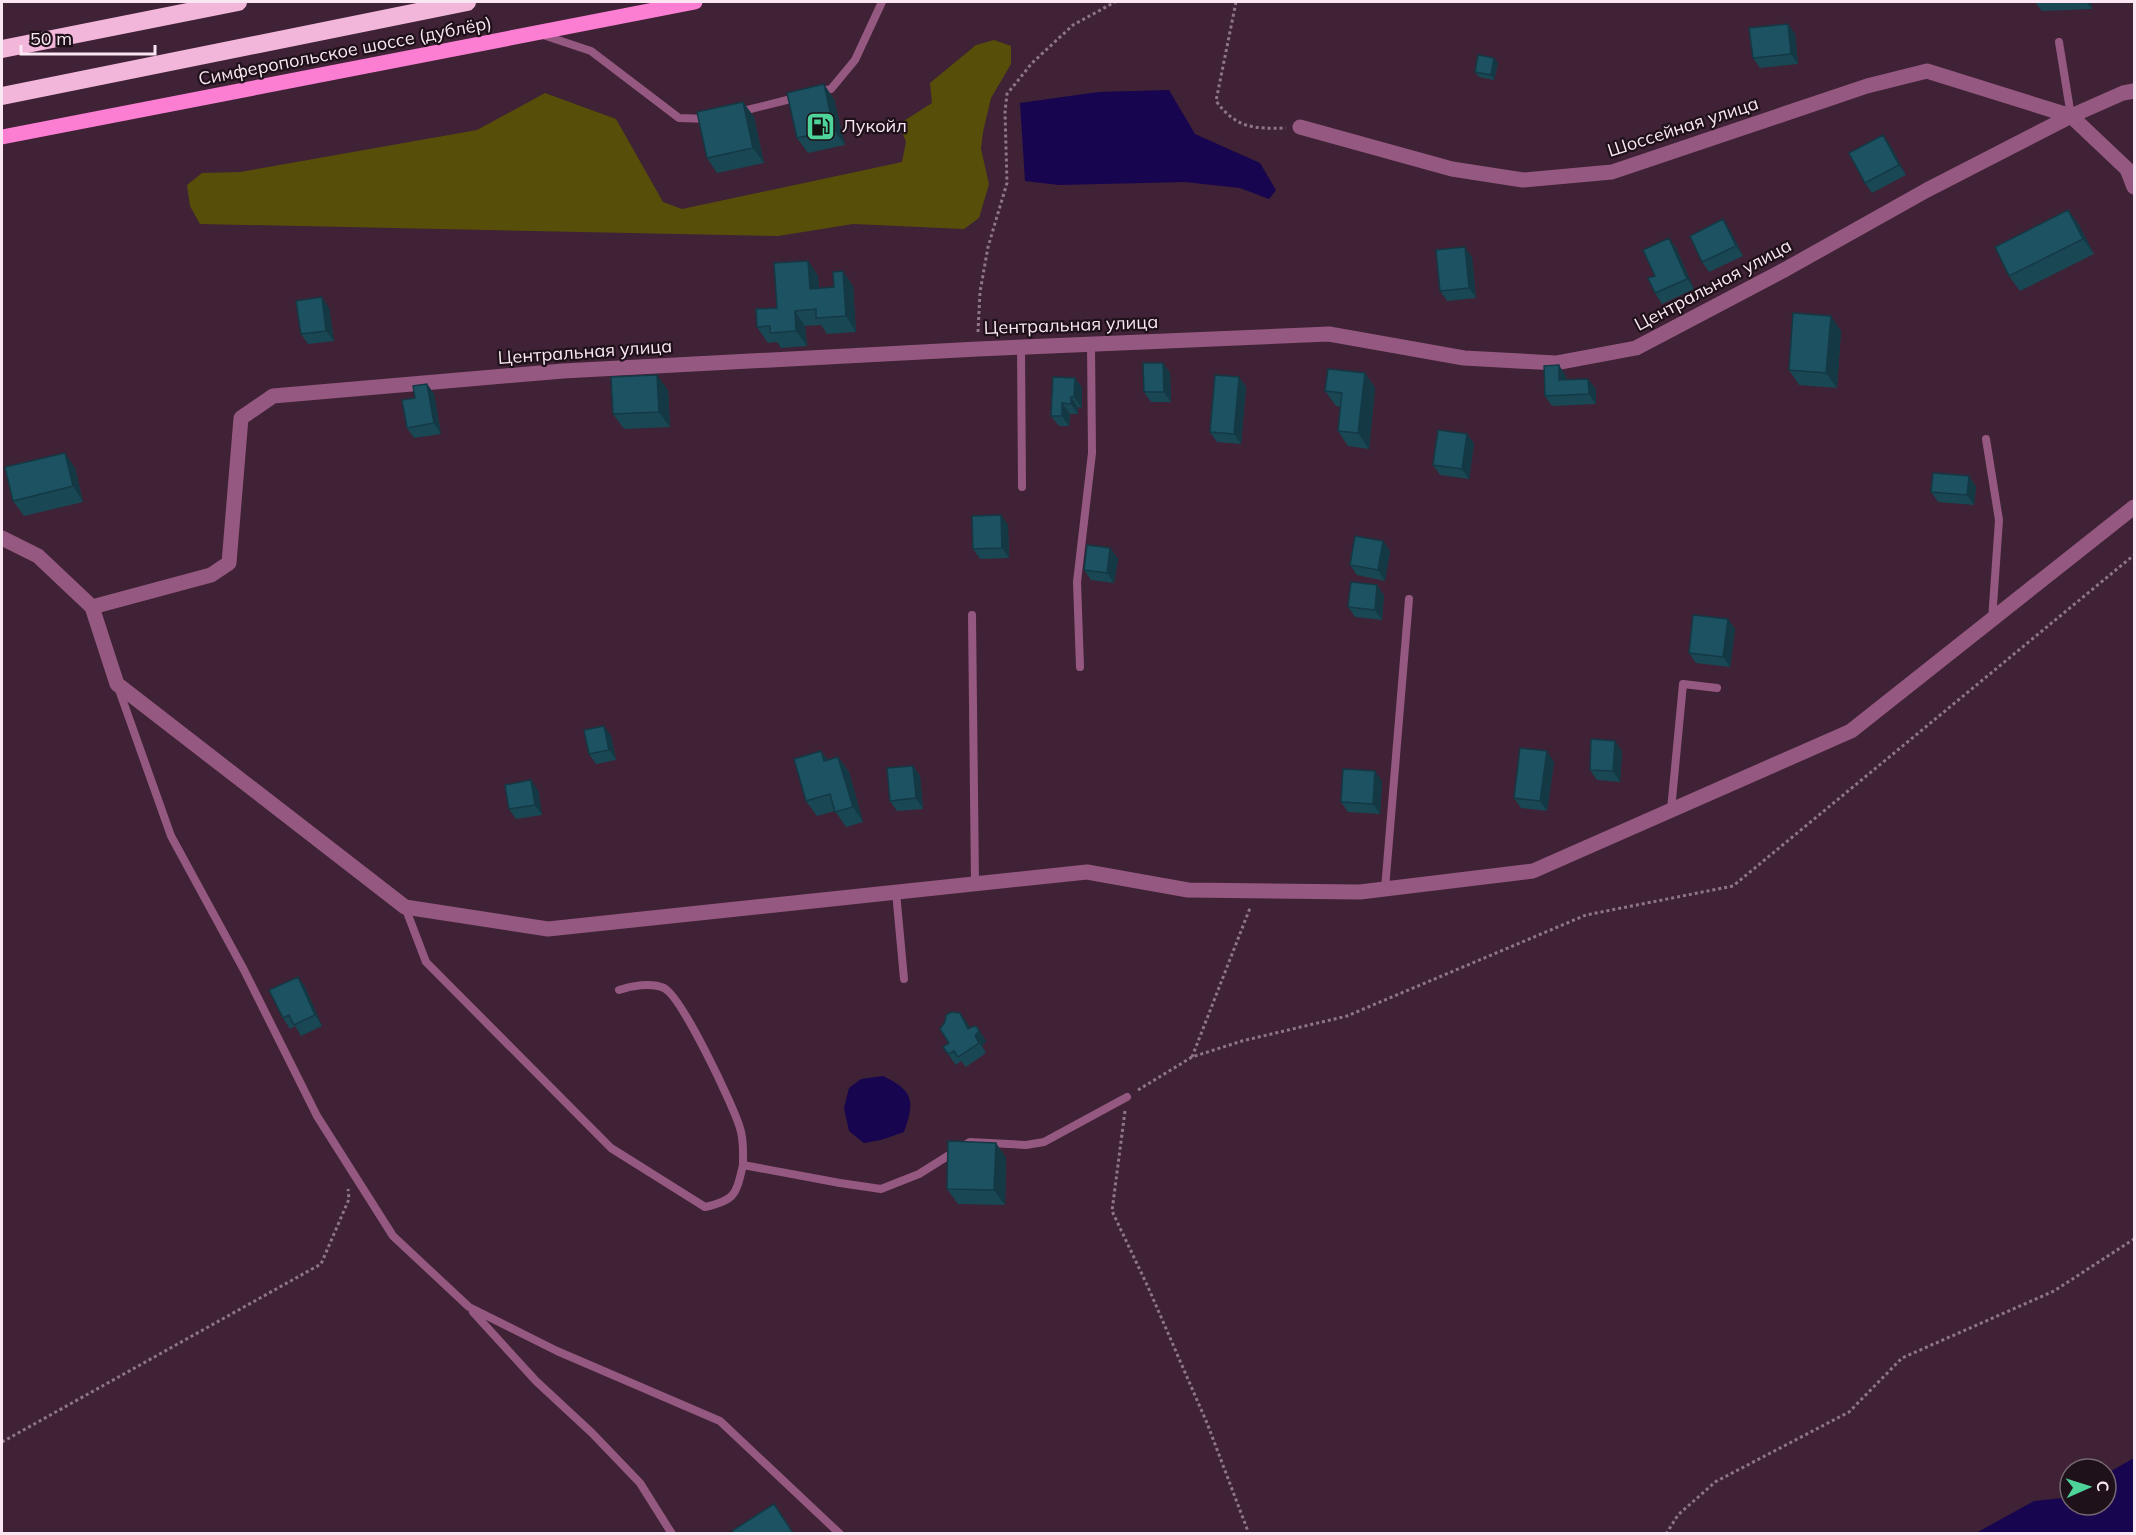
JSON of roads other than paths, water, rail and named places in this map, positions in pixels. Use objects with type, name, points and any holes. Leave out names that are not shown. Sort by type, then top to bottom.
[{"type":"highway","points":[[2,49],[238,2]]},
{"type":"highway","points":[[2,96],[467,2]]},
{"type":"main road","name":"Симферопольское шоссе (дублёр)","points":[[2,137],[695,2]]},
{"type":"street","name":"Шоссейная улица","points":[[1300,127],[1452,170],[1523,180],[1612,172],[1867,86],[1927,71],[2070,116]]},
{"type":"street","name":"Центральная улица","points":[[92,607],[211,575],[229,563],[241,418],[273,396],[563,371],[978,349],[1329,334],[1464,358],[1556,363],[1636,348],[2070,116],[2134,91]]},
{"type":"street","points":[[2070,116],[2127,169],[2134,187]]},
{"type":"street","points":[[2,538],[38,556],[92,607],[117,684],[405,907],[548,929],[1087,872],[1188,890],[1360,892],[1533,871],[1851,731],[2134,507]]},
{"type":"lane","points":[[735,114],[831,89],[855,60],[882,2]]},
{"type":"lane","points":[[537,33],[591,51],[679,118],[713,119],[724,116]]},
{"type":"lane","points":[[2059,42],[2070,116]]},
{"type":"lane","points":[[1080,667],[1077,582],[1092,453],[1091,344]]},
{"type":"lane","points":[[1021,347],[1022,487]]},
{"type":"lane","points":[[1986,439],[2000,520],[1992,621]]},
{"type":"lane","points":[[1385,889],[1409,599]]},
{"type":"lane","points":[[972,615],[975,884]]},
{"type":"lane","points":[[117,684],[171,836],[244,970],[317,1116],[393,1236],[469,1307],[536,1381],[592,1433],[640,1483],[672,1533]]},
{"type":"lane","points":[[1671,810],[1683,684],[1717,688]]},
{"type":"lane","points":[[896,892],[904,979]]},
{"type":"lane","points":[[405,907],[426,962],[611,1148],[705,1207],[723,1203],[737,1191],[743,1165],[742,1132],[731,1101],[679,1003],[664,988],[634,984],[619,990]]},
{"type":"lane","points":[[743,1165],[881,1189],[919,1174],[970,1142],[1026,1145],[1044,1142],[1127,1097]]},
{"type":"lane","points":[[469,1307],[557,1351],[720,1421],[840,1533]]},
{"type":"place","name":"Лукойл","points":[[821,126]]}]
